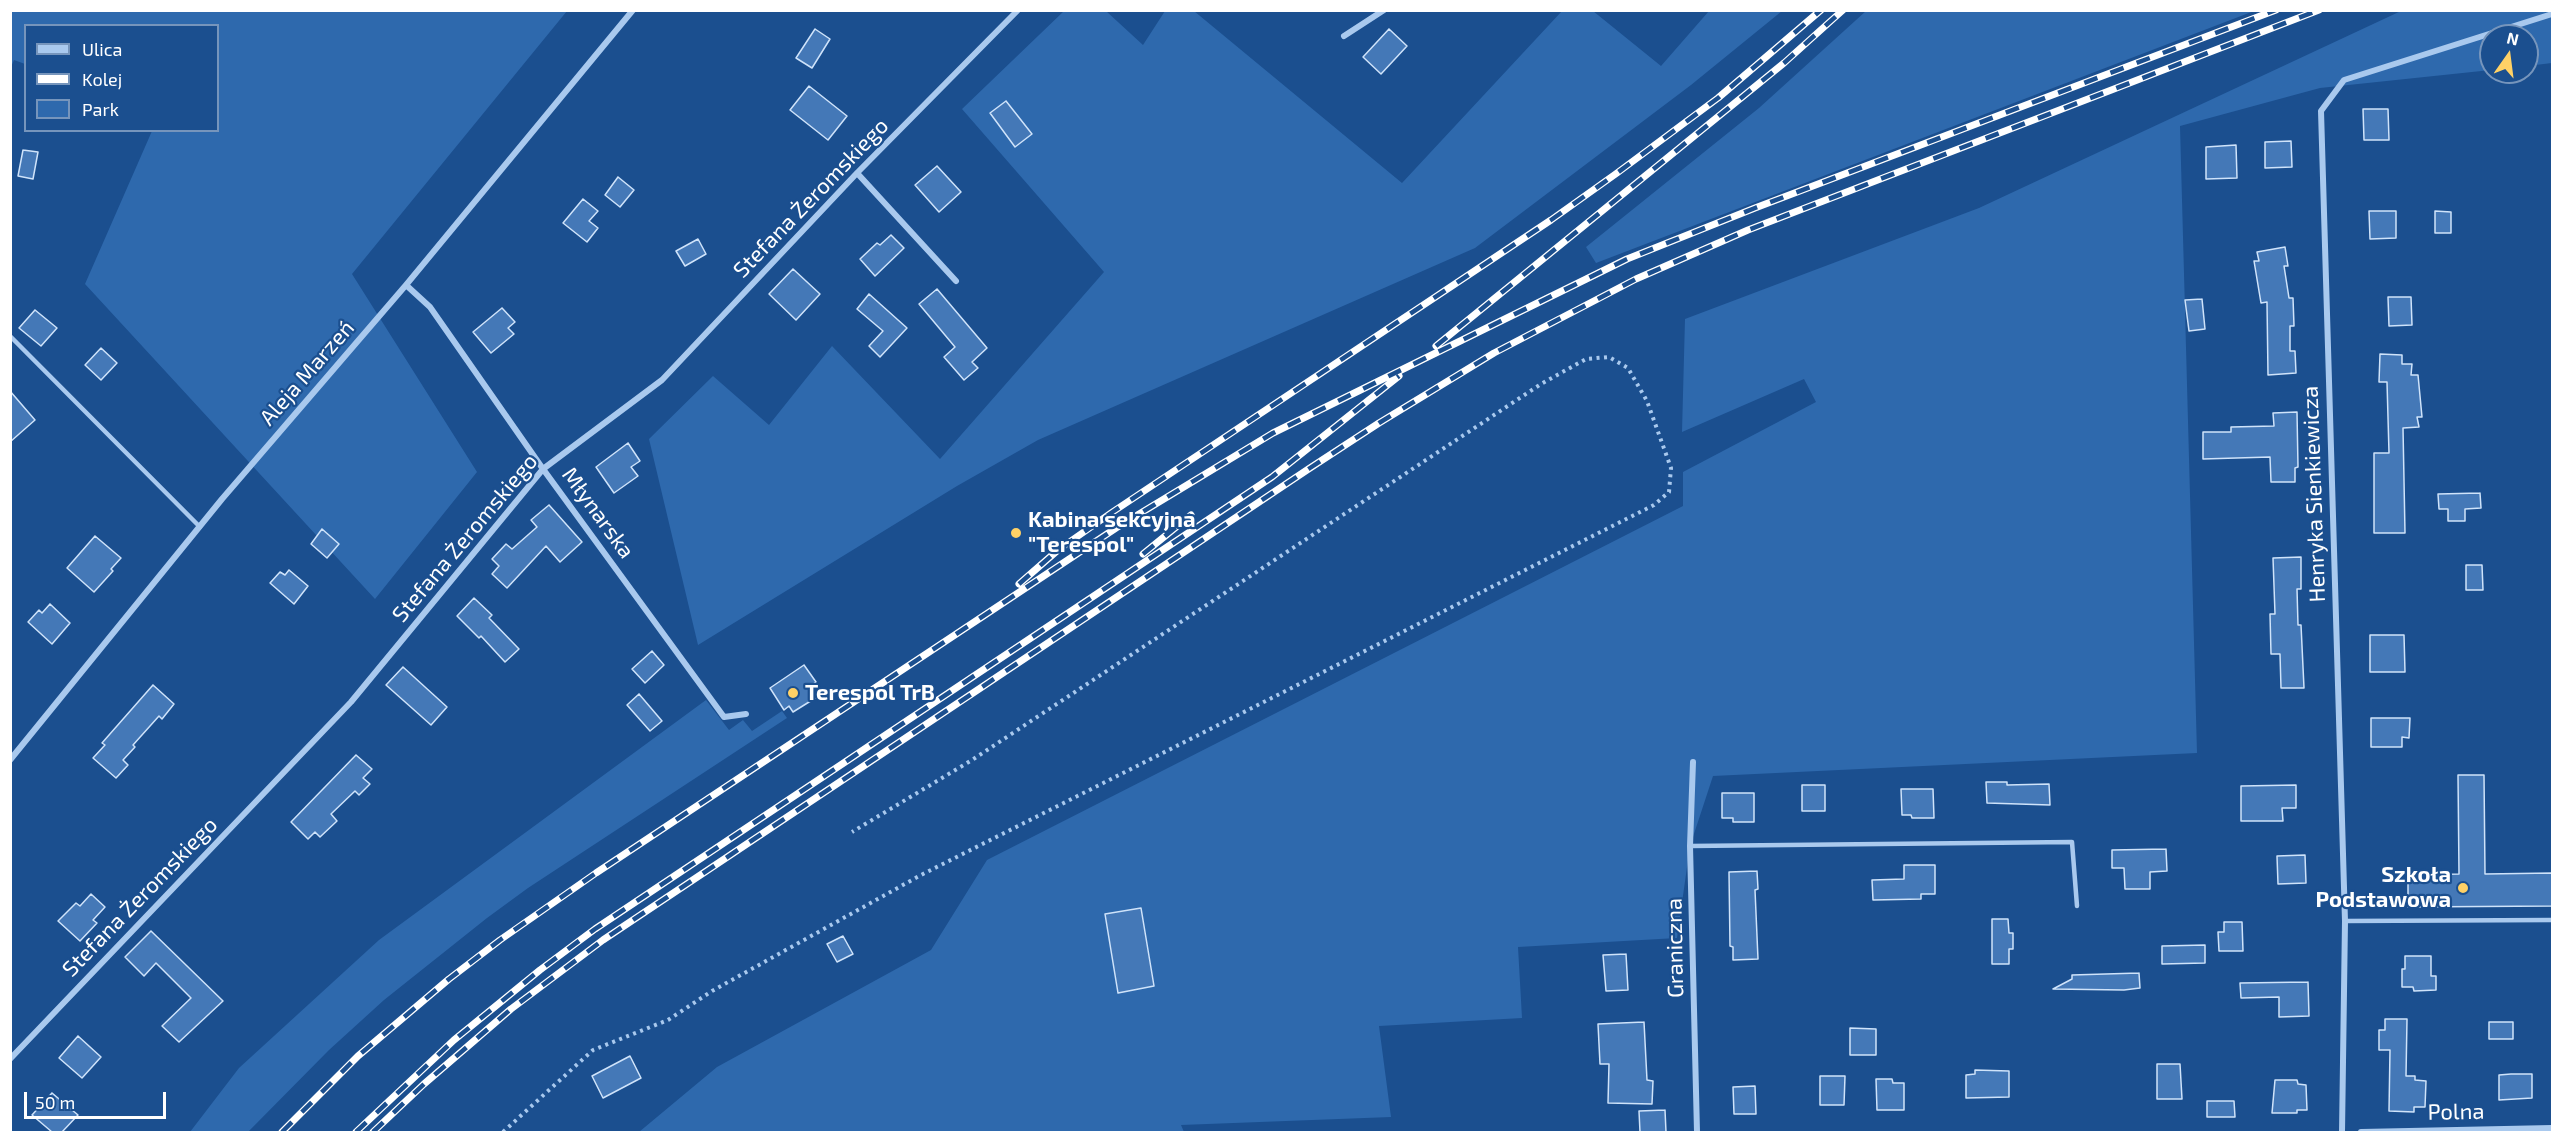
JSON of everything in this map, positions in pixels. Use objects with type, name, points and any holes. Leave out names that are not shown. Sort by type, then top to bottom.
[{"type":"street","name":"Aleja Marzeń","points":[[10,760],[200,527],[406,285],[633,10]]},
{"type":"street","name":"Stefana Żeromskiego","points":[[10,1059],[351,702],[543,469],[662,380],[857,173],[1018,10]]},
{"type":"street","points":[[1344,36],[1384,10]]},
{"type":"street","name":"Henryka Sienkiewicza","points":[[2342,1132],[2345,921],[2321,111],[2344,81],[2553,14]]},
{"type":"street","points":[[857,173],[956,281]]},
{"type":"street","name":"Młynarska","points":[[406,285],[430,307],[543,469],[724,717],[746,714]]},
{"type":"street","name":"Graniczna","points":[[1693,762],[1690,846],[1697,1132]]},
{"type":"street","name":"Polna","points":[[2361,1132],[2553,1128]]},
{"type":"lane","points":[[10,336],[200,527]]},
{"type":"lane","points":[[1690,846],[2072,842],[2077,906]]},
{"type":"lane","points":[[2345,921],[2553,920]]},
{"type":"path","points":[[503,1132],[593,1050],[668,1020],[712,991],[921,875],[1654,505],[1669,492],[1671,468],[1647,401],[1628,368],[1609,357],[1586,359],[1502,410],[972,760],[852,832]]},
{"type":"green space","points":[[11,11],[567,11],[352,274],[477,472],[375,599],[85,284],[152,132],[219,132],[219,24],[24,24],[24,64],[14,60],[11,67]]},
{"type":"green space","points":[[1064,11],[1106,11],[1143,45],[1165,11],[1194,11],[1402,183],[1562,11],[1593,11],[1661,66],[1709,11],[1782,11],[1691,85],[1475,248],[1038,440],[957,486],[698,645],[649,439],[713,376],[769,425],[832,346],[940,459],[1104,272],[962,109]]},
{"type":"green space","points":[[1866,11],[2254,11],[1596,263],[1586,247],[1759,108]]},
{"type":"green space","points":[[2401,11],[2552,11],[2552,63],[2539,65],[2539,24],[2479,24],[2479,71],[2320,88],[2180,126],[2197,753],[1713,776],[1690,846],[1677,938],[1518,947],[1522,1018],[1379,1026],[1391,1117],[1181,1125],[1184,1132],[639,1132],[717,1067],[931,950],[987,860],[1683,506],[1683,472],[1816,402],[1804,379],[1682,432],[1685,319],[1979,208]]},
{"type":"green space","points":[[706,700],[729,730],[743,720],[752,731],[782,711],[787,718],[528,888],[487,918],[384,1000],[329,1050],[248,1132],[190,1132],[239,1068],[379,940]]},
{"type":"building","points":[[815,29],[830,39],[812,68],[796,58]]},
{"type":"building","points":[[1389,29],[1407,46],[1381,74],[1363,57]]},
{"type":"building","points":[[809,86],[847,116],[828,140],[790,110]]},
{"type":"building","points":[[1006,101],[1032,134],[1015,147],[990,113]]},
{"type":"building","points":[[2363,109],[2388,109],[2389,140],[2364,140]]},
{"type":"building","points":[[2291,141],[2292,167],[2265,168],[2265,142]]},
{"type":"building","points":[[2236,145],[2237,178],[2206,179],[2206,147]]},
{"type":"building","points":[[23,150],[38,152],[33,179],[18,176]]},
{"type":"building","points":[[937,166],[961,192],[939,212],[915,185]]},
{"type":"building","points":[[618,177],[634,190],[620,207],[605,195]]},
{"type":"building","points":[[583,199],[598,211],[589,221],[598,228],[587,242],[563,223]]},
{"type":"building","points":[[2369,211],[2396,211],[2396,238],[2370,239]]},
{"type":"building","points":[[2435,211],[2451,212],[2451,233],[2435,233]]},
{"type":"building","points":[[891,235],[904,248],[875,276],[860,259],[877,243],[880,245]]},
{"type":"building","points":[[698,239],[706,254],[685,266],[676,251]]},
{"type":"building","points":[[2285,247],[2288,266],[2284,266],[2289,298],[2293,298],[2294,326],[2290,326],[2290,351],[2295,351],[2296,373],[2268,375],[2267,302],[2261,303],[2254,261],[2259,261],[2257,252]]},
{"type":"building","points":[[793,269],[820,294],[796,320],[769,294]]},
{"type":"building","points":[[937,289],[987,348],[972,362],[978,368],[964,380],[944,357],[955,347],[919,304]]},
{"type":"building","points":[[869,294],[907,328],[880,357],[869,346],[883,331],[857,309]]},
{"type":"building","points":[[2388,297],[2411,297],[2412,325],[2389,326]]},
{"type":"building","points":[[2202,299],[2205,329],[2189,331],[2185,300]]},
{"type":"building","points":[[502,308],[515,322],[508,328],[514,334],[491,353],[473,332]]},
{"type":"building","points":[[35,310],[57,328],[41,346],[19,328]]},
{"type":"building","points":[[101,348],[117,363],[101,380],[85,365]]},
{"type":"building","points":[[2380,354],[2402,355],[2402,364],[2412,364],[2411,375],[2418,375],[2422,417],[2417,417],[2419,427],[2403,428],[2405,533],[2374,533],[2374,453],[2389,453],[2387,382],[2379,382]]},
{"type":"building","points":[[10,391],[35,420],[10,442]]},
{"type":"building","points":[[2297,412],[2298,467],[2295,468],[2295,482],[2271,482],[2270,457],[2203,459],[2203,432],[2231,432],[2231,427],[2274,426],[2273,413]]},
{"type":"building","points":[[628,443],[640,461],[631,467],[638,476],[614,493],[596,467]]},
{"type":"building","points":[[2480,493],[2481,508],[2465,509],[2465,521],[2448,521],[2448,509],[2439,509],[2438,494]]},
{"type":"building","points":[[549,505],[582,542],[560,562],[546,546],[507,588],[492,574],[499,566],[492,559],[506,544],[512,549],[537,527],[531,520]]},
{"type":"building","points":[[322,529],[339,544],[327,558],[311,544]]},
{"type":"building","points":[[95,536],[121,558],[111,569],[113,571],[94,592],[67,568]]},
{"type":"building","points":[[2301,557],[2301,589],[2297,589],[2304,688],[2281,688],[2280,654],[2271,654],[2270,614],[2275,614],[2273,558]]},
{"type":"building","points":[[2466,565],[2482,565],[2483,590],[2466,590]]},
{"type":"building","points":[[289,570],[308,586],[294,604],[270,583],[280,572],[285,575]]},
{"type":"building","points":[[474,598],[492,615],[489,618],[519,649],[505,662],[481,636],[479,638],[457,616]]},
{"type":"building","points":[[50,604],[70,623],[52,644],[28,622],[39,610],[42,613]]},
{"type":"building","points":[[2370,635],[2404,635],[2405,672],[2370,672]]},
{"type":"building","points":[[652,651],[664,665],[645,683],[632,669]]},
{"type":"building","name":"Terespol TrB","points":[[804,665],[816,682],[810,686],[817,697],[793,712],[789,706],[784,710],[770,688]]},
{"type":"building","points":[[403,667],[447,707],[431,725],[386,685]]},
{"type":"building","points":[[153,685],[174,704],[162,719],[159,716],[133,745],[135,747],[123,760],[128,765],[116,778],[93,758],[105,745],[102,743]]},
{"type":"building","points":[[639,694],[662,721],[650,731],[627,705]]},
{"type":"building","points":[[2371,718],[2410,718],[2409,738],[2402,737],[2402,747],[2371,747]]},
{"type":"building","points":[[356,755],[372,769],[363,778],[370,784],[359,795],[355,791],[331,814],[337,821],[320,837],[315,832],[308,839],[291,822]]},
{"type":"building","points":[[2458,775],[2484,775],[2485,874],[2553,873],[2553,906],[2408,907],[2408,875],[2459,874]]},
{"type":"building","points":[[1986,782],[2007,782],[2007,785],[2049,784],[2050,805],[1987,803]]},
{"type":"building","points":[[1802,785],[1825,785],[1825,811],[1802,811]]},
{"type":"building","points":[[2296,785],[2296,808],[2282,808],[2283,821],[2241,821],[2241,786]]},
{"type":"building","points":[[1901,789],[1933,789],[1934,818],[1912,818],[1911,815],[1902,815]]},
{"type":"building","points":[[1722,793],[1754,793],[1754,822],[1733,822],[1733,818],[1722,818]]},
{"type":"building","points":[[2166,849],[2167,871],[2150,872],[2150,889],[2125,889],[2124,868],[2112,868],[2112,850]]},
{"type":"building","points":[[2305,855],[2306,883],[2278,884],[2277,856]]},
{"type":"building","points":[[1904,865],[1935,865],[1935,894],[1921,894],[1921,899],[1873,900],[1872,880],[1904,879]]},
{"type":"building","points":[[1757,871],[1758,889],[1755,890],[1758,959],[1733,960],[1733,947],[1730,946],[1729,872]]},
{"type":"building","points":[[91,894],[105,907],[93,920],[97,923],[80,941],[58,921],[76,903],[80,906]]},
{"type":"building","points":[[1141,908],[1154,986],[1118,993],[1105,914]]},
{"type":"building","points":[[1992,919],[2008,919],[2009,933],[2013,933],[2013,949],[2009,949],[2009,964],[1992,964]]},
{"type":"building","points":[[2224,922],[2242,922],[2243,951],[2219,951],[2218,932],[2224,932]]},
{"type":"building","points":[[151,931],[223,1001],[179,1042],[162,1026],[191,998],[156,963],[144,976],[125,957]]},
{"type":"building","points":[[843,936],[853,954],[837,962],[827,944]]},
{"type":"building","points":[[2205,945],[2205,963],[2162,964],[2162,946]]},
{"type":"building","points":[[1626,954],[1628,990],[1606,991],[1603,955]]},
{"type":"building","points":[[2405,956],[2431,956],[2431,976],[2436,976],[2436,990],[2414,991],[2413,987],[2402,987]]},
{"type":"building","points":[[2139,973],[2140,988],[2124,990],[2053,989],[2072,979],[2072,975]]},
{"type":"building","points":[[2308,982],[2309,1016],[2279,1017],[2279,997],[2241,998],[2240,983]]},
{"type":"building","points":[[2385,1019],[2407,1019],[2406,1076],[2415,1076],[2415,1080],[2426,1081],[2425,1107],[2414,1107],[2414,1112],[2389,1111],[2390,1050],[2379,1050],[2379,1030],[2385,1030]]},
{"type":"building","points":[[1644,1022],[1647,1080],[1653,1081],[1652,1104],[1608,1103],[1609,1064],[1600,1064],[1598,1024]]},
{"type":"building","points":[[2489,1022],[2513,1022],[2513,1039],[2489,1039]]},
{"type":"building","points":[[1850,1028],[1876,1029],[1876,1055],[1850,1055]]},
{"type":"building","points":[[78,1036],[101,1057],[82,1078],[59,1058]]},
{"type":"building","points":[[630,1056],[641,1078],[603,1098],[592,1076]]},
{"type":"building","points":[[2157,1064],[2180,1064],[2182,1099],[2157,1099]]},
{"type":"building","points":[[1975,1070],[2009,1071],[2009,1097],[1966,1098],[1966,1075],[1975,1074]]},
{"type":"building","points":[[2532,1074],[2532,1098],[2499,1100],[2499,1075]]},
{"type":"building","points":[[1820,1076],[1845,1076],[1844,1105],[1820,1105]]},
{"type":"building","points":[[1876,1079],[1892,1079],[1893,1083],[1904,1083],[1904,1110],[1877,1110]]},
{"type":"building","points":[[2275,1080],[2297,1080],[2298,1084],[2306,1085],[2307,1110],[2297,1110],[2297,1113],[2272,1113]]},
{"type":"building","points":[[1755,1086],[1756,1114],[1734,1114],[1733,1087]]},
{"type":"building","points":[[52,1093],[78,1115],[62,1132],[52,1132],[32,1115]]},
{"type":"building","points":[[2207,1101],[2234,1101],[2235,1117],[2207,1117]]},
{"type":"building","points":[[1665,1110],[1666,1132],[1640,1132],[1639,1111]]},
{"type":"railway","points":[[1019,584],[1058,550],[1111,513],[1551,220],[1617,173],[1718,98],[1821,10]]},
{"type":"railway","points":[[1436,346],[1784,63],[1843,10]]},
{"type":"railway","points":[[282,1132],[358,1056],[449,979],[500,940],[596,873],[1116,528],[1273,433],[1627,259],[2276,10]]},
{"type":"railway","points":[[373,1132],[424,1084],[511,1009],[603,940],[1310,468],[1494,353],[1636,279],[1748,230],[2319,10]]},
{"type":"railway","points":[[356,1132],[454,1040],[540,970],[595,929],[1272,477],[1399,376]]},
{"type":"railway","points":[[1143,554],[1191,515]]},
{"type":"place","name":"Kabina sekcyjna \"Terespol\"","points":[[1016,533]]},
{"type":"place","name":"Terespol TrB","points":[[793,693]]},
{"type":"place","name":"Szkoła Podstawowa","points":[[2463,888]]}]
